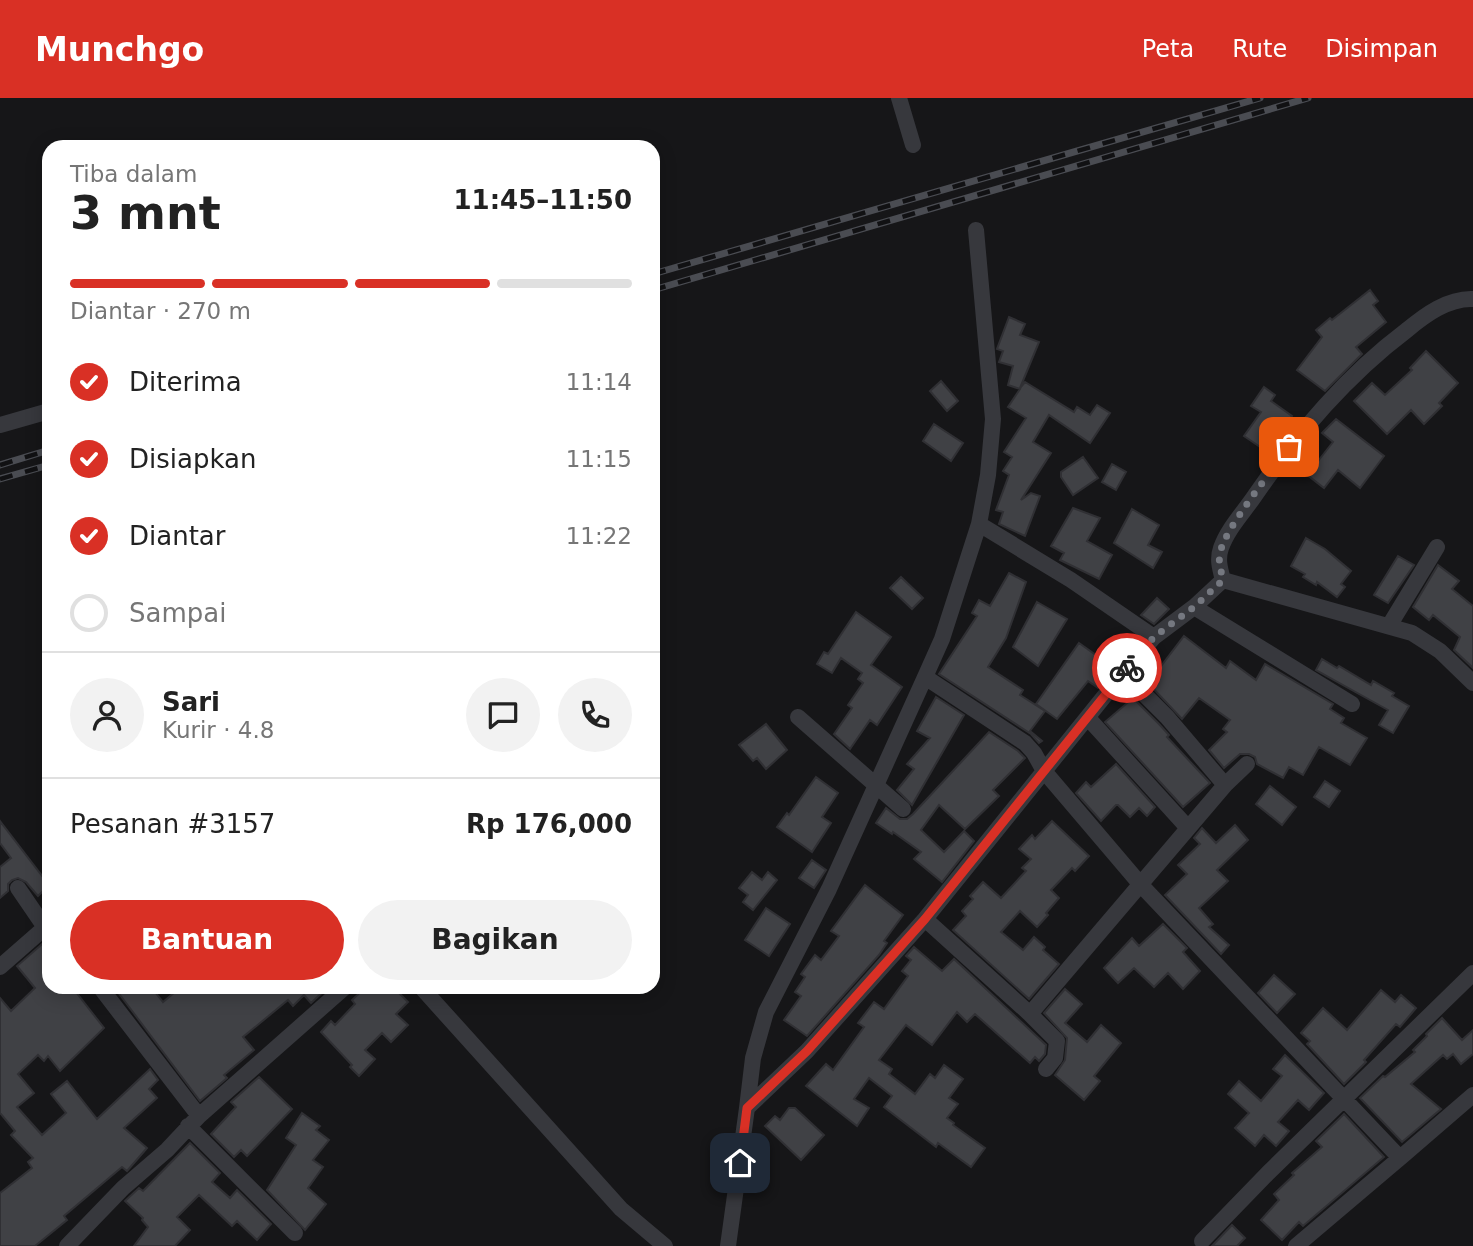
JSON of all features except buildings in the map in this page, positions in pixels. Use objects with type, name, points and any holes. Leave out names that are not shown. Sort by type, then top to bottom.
[{"type":"street","points":[[899,98],[913,145]]},
{"type":"street","points":[[728,1246],[753,1058],[766,1012],[828,889],[942,639],[979,524],[988,475],[993,419],[976,230]]},
{"type":"street","points":[[1223,580],[1219,563],[1220,550],[1228,532],[1289,447],[1323,407],[1378,351],[1414,324],[1444,304],[1473,299]]},
{"type":"street","points":[[0,425],[42,413]]},
{"type":"street","points":[[979,524],[1072,580],[1154,637]]},
{"type":"street","points":[[1389,626],[1437,547]]},
{"type":"street","points":[[747,1108],[807,1051],[925,919],[1154,637],[1194,607],[1223,580]]},
{"type":"street","points":[[1223,580],[1412,633],[1440,651],[1473,683]]},
{"type":"street","points":[[1194,607],[1352,704]]},
{"type":"street","points":[[1123,673],[1167,717],[1225,785]]},
{"type":"street","points":[[925,677],[1025,743],[1044,771],[1141,885],[1400,1158]]},
{"type":"street","points":[[799,717],[902,809]]},
{"type":"street","points":[[1088,718],[1188,828]]},
{"type":"street","points":[[1030,1014],[1225,785],[1247,764]]},
{"type":"street","points":[[18,888],[42,919]]},
{"type":"street","points":[[925,919],[1057,1041],[1055,1058],[1046,1069]]},
{"type":"street","points":[[0,967],[42,929]]},
{"type":"street","points":[[1202,1241],[1473,973]]},
{"type":"street","points":[[105,994],[194,1121],[295,1233]]},
{"type":"street","points":[[67,1246],[194,1121],[337,994]]},
{"type":"street","points":[[427,994],[621,1209],[665,1246]]},
{"type":"street","points":[[1296,1246],[1473,1096]]},
{"type":"railway","points":[[660,272],[1260,98]]},
{"type":"railway","points":[[660,288],[1308,98]]},
{"type":"railway","points":[[0,465],[42,452]]},
{"type":"railway","points":[[0,479],[42,467]]},
{"type":"way so far","points":[[1127,668],[1154,637],[1194,607],[1223,580],[1219,563],[1220,550],[1228,532],[1289,447]]},
{"type":"route","points":[[740,1163],[747,1108],[807,1051],[925,919],[1127,668]]}]
